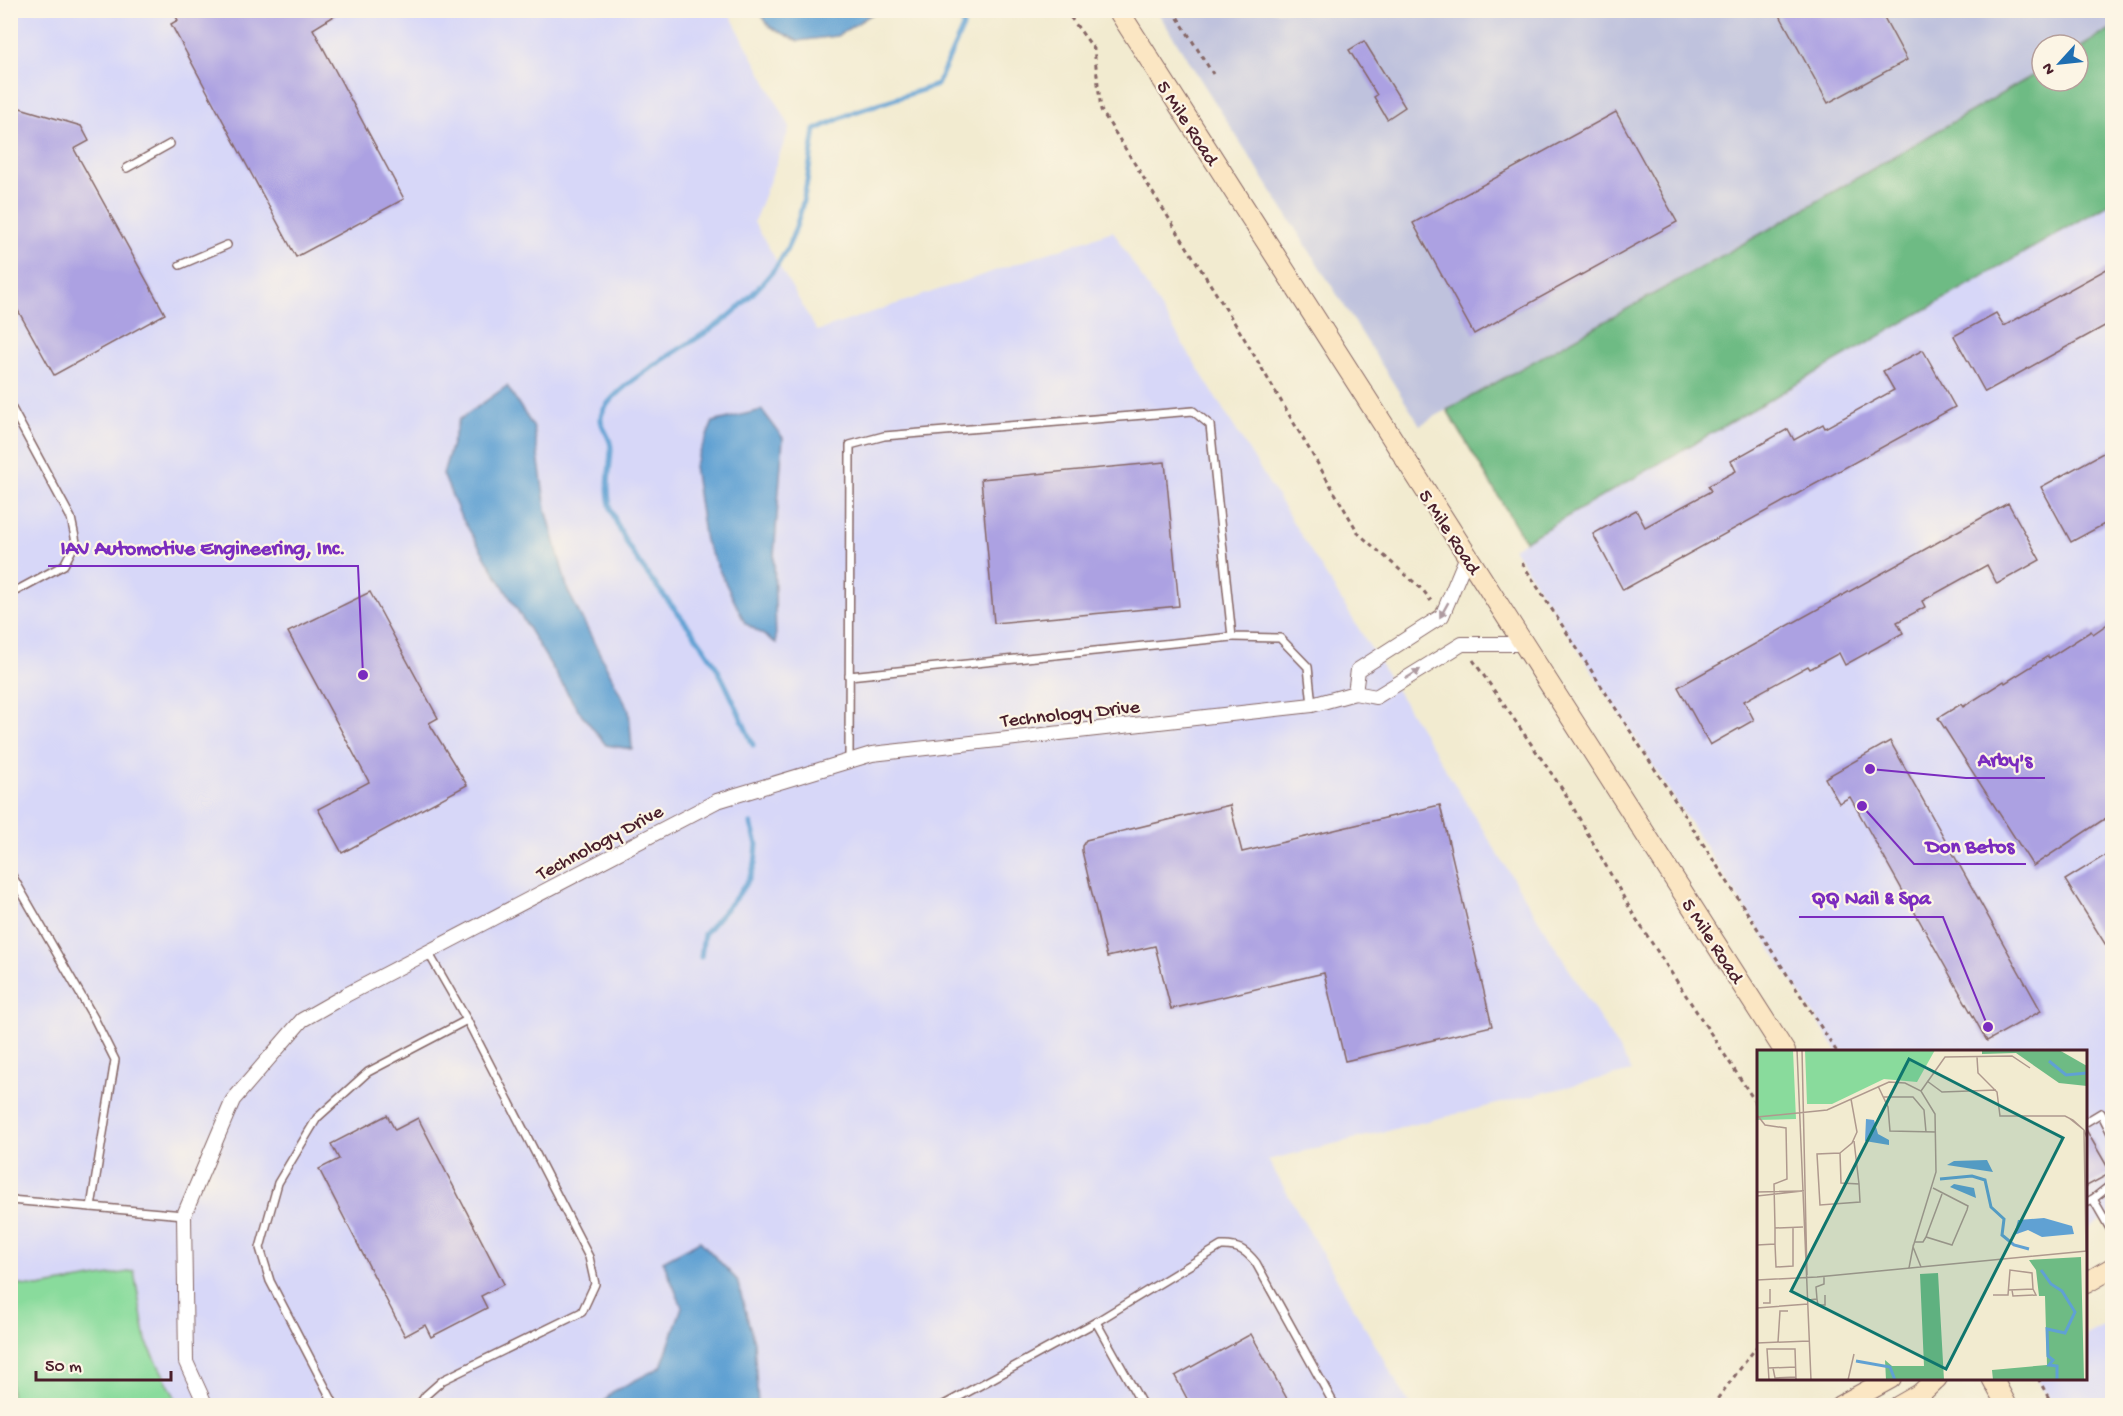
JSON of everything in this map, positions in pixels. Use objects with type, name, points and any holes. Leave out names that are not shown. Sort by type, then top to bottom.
[{"type":"street","name":"5 Mile Road","points":[[1118,10],[1784,1050]]},
{"type":"street","points":[[1355,693],[1358,670],[1442,616],[1467,556]]},
{"type":"street","points":[[1462,644],[1524,644]]},
{"type":"street","name":"Technology Drive","points":[[206,1406],[186,1362],[184,1215],[233,1100],[302,1020],[717,801],[872,754],[1312,705],[1355,693],[1376,697],[1462,644]]},
{"type":"street","points":[[2087,1282],[2112,1268]]},
{"type":"street","points":[[1840,1406],[1887,1380]]},
{"type":"street","points":[[1899,1406],[1920,1394],[1935,1380]]},
{"type":"street","points":[[1993,1380],[2007,1406]]},
{"type":"lane","points":[[127,168],[170,144]]},
{"type":"lane","points":[[180,265],[227,245]]},
{"type":"lane","points":[[10,405],[71,518],[76,542],[64,565],[10,594]]},
{"type":"lane","points":[[849,761],[850,445],[884,436],[1192,411],[1210,425],[1232,637]]},
{"type":"lane","points":[[849,676],[1232,637],[1280,638],[1308,667],[1312,705]]},
{"type":"lane","points":[[10,872],[94,1018],[115,1060],[91,1207]]},
{"type":"lane","points":[[418,1406],[426,1395],[443,1380],[582,1312],[595,1284],[589,1257],[467,1020],[428,952]]},
{"type":"lane","points":[[335,1406],[270,1281],[260,1248],[278,1183],[318,1118],[368,1072],[467,1020]]},
{"type":"lane","points":[[2087,1121],[2101,1113],[2112,1135]]},
{"type":"lane","points":[[2112,1184],[2089,1200],[2112,1232]]},
{"type":"lane","points":[[10,1200],[184,1215]]},
{"type":"lane","points":[[942,1406],[1096,1322],[1221,1246],[1233,1245],[1247,1251],[1256,1263],[1335,1406]]},
{"type":"lane","points":[[1096,1322],[1143,1406]]},
{"type":"path","points":[[1065,10],[1094,49],[1101,110],[1244,339],[1359,534],[1423,590],[1442,616]]},
{"type":"path","points":[[1173,10],[1213,74]]},
{"type":"path","points":[[1522,563],[1836,1050]]},
{"type":"path","points":[[1462,644],[1564,794],[1633,914],[1757,1104]]},
{"type":"path","points":[[1712,1406],[1757,1346]]},
{"type":"path","points":[[2038,1380],[2053,1406]]},
{"type":"shaded area","points":[[2112,10],[2112,28],[2090,42],[2090,33],[2030,33],[2030,77],[1773,227],[1420,425],[1157,11]]},
{"type":"shaded area","points":[[11,11],[728,11],[790,127],[754,222],[817,331],[1113,231],[1632,1071],[1268,1160],[1410,1405],[179,1405],[146,1341],[134,1271],[38,1287],[11,1284]]},
{"type":"shaded area","points":[[2112,202],[2112,1214],[2087,1228],[2087,1050],[1836,1050],[1513,548]]},
{"type":"shaded area","points":[[2112,1321],[2112,1405],[2052,1405],[2038,1380],[2087,1380],[2087,1334]]},
{"type":"green space","points":[[2112,28],[2112,202],[1525,541],[1447,410],[1773,227],[2030,77],[2030,93],[2090,93],[2090,42]]},
{"type":"green space","points":[[134,1271],[146,1341],[179,1405],[11,1405],[11,1284],[38,1287]]},
{"type":"water","points":[[758,11],[877,11],[837,36],[798,41],[770,27]]},
{"type":"water","points":[[507,386],[534,428],[546,509],[568,591],[629,711],[632,749],[606,745],[576,707],[460,515],[443,474],[459,420]]},
{"type":"water","points":[[762,410],[783,438],[774,556],[776,643],[745,623],[705,541],[694,466],[713,422]]},
{"type":"water","points":[[700,1241],[737,1280],[754,1342],[758,1405],[602,1405],[612,1392],[661,1367],[682,1307],[663,1261]]},
{"type":"building","points":[[172,10],[344,10],[313,29],[404,199],[296,257],[171,24],[178,20]]},
{"type":"building","points":[[1777,10],[1880,10],[1907,60],[1828,103]]},
{"type":"building","points":[[1364,41],[1405,107],[1387,119],[1374,97],[1377,95],[1349,50]]},
{"type":"building","points":[[10,105],[81,126],[89,141],[74,149],[165,314],[54,375],[10,296]]},
{"type":"building","points":[[1616,112],[1677,222],[1474,334],[1413,223]]},
{"type":"building","points":[[2112,266],[2112,322],[1985,392],[1954,336],[1996,313],[2004,326]]},
{"type":"building","points":[[1923,350],[1955,407],[1623,590],[1593,534],[1636,510],[1645,527],[1711,491],[1708,486],[1736,471],[1731,461],[1788,429],[1794,440],[1823,424],[1825,428],[1894,390],[1883,371]]},
{"type":"building","points":[[2112,448],[2112,501],[2105,505],[2112,520],[2071,542],[2041,487]]},
{"type":"building","points":[[1165,462],[1179,606],[994,623],[981,479]]},
{"type":"building","points":[[2008,503],[2040,560],[1997,584],[1987,565],[1922,601],[1925,607],[1897,622],[1903,633],[1845,665],[1839,653],[1810,669],[1808,666],[1744,701],[1754,720],[1710,745],[1678,687]]},
{"type":"building","points":[[370,592],[438,718],[429,723],[467,785],[342,853],[318,809],[369,782],[288,632]]},
{"type":"building","points":[[2112,621],[2112,814],[2033,866],[1938,718],[1961,704],[1963,707],[2004,681],[2005,683],[2091,631],[2093,634]]},
{"type":"building","points":[[1890,741],[2041,1011],[1987,1041],[1850,797],[1839,803],[1825,778]]},
{"type":"building","points":[[1230,805],[1242,852],[1440,805],[1492,1026],[1345,1061],[1324,973],[1171,1009],[1155,946],[1107,957],[1082,851],[1086,840]]},
{"type":"building","points":[[2112,851],[2112,955],[2065,880]]},
{"type":"building","points":[[387,1115],[395,1130],[418,1118],[504,1284],[481,1296],[487,1308],[431,1337],[425,1325],[405,1336],[319,1169],[339,1159],[331,1144]]},
{"type":"building","points":[[2087,1131],[2111,1173],[2087,1186]]},
{"type":"building","points":[[1251,1334],[1291,1406],[1191,1406],[1175,1376]]},
{"type":"waterway","points":[[753,745],[714,663],[688,625],[644,570],[620,530],[609,502],[611,445],[601,417],[607,405],[619,392],[636,378],[724,320],[762,284],[780,261],[795,231],[804,198],[815,130],[854,112],[937,85],[963,27],[964,10]]},
{"type":"waterway","points":[[701,957],[704,934],[738,895],[750,877],[755,864],[757,844],[751,824]]},
{"type":"place","name":"IAV Automotive Engineering, Inc.","points":[[363,675]]},
{"type":"place","name":"Arby's","points":[[1870,769]]},
{"type":"place","name":"Don Betos","points":[[1862,806]]},
{"type":"place","name":"QQ Nail & Spa","points":[[1988,1027]]}]
